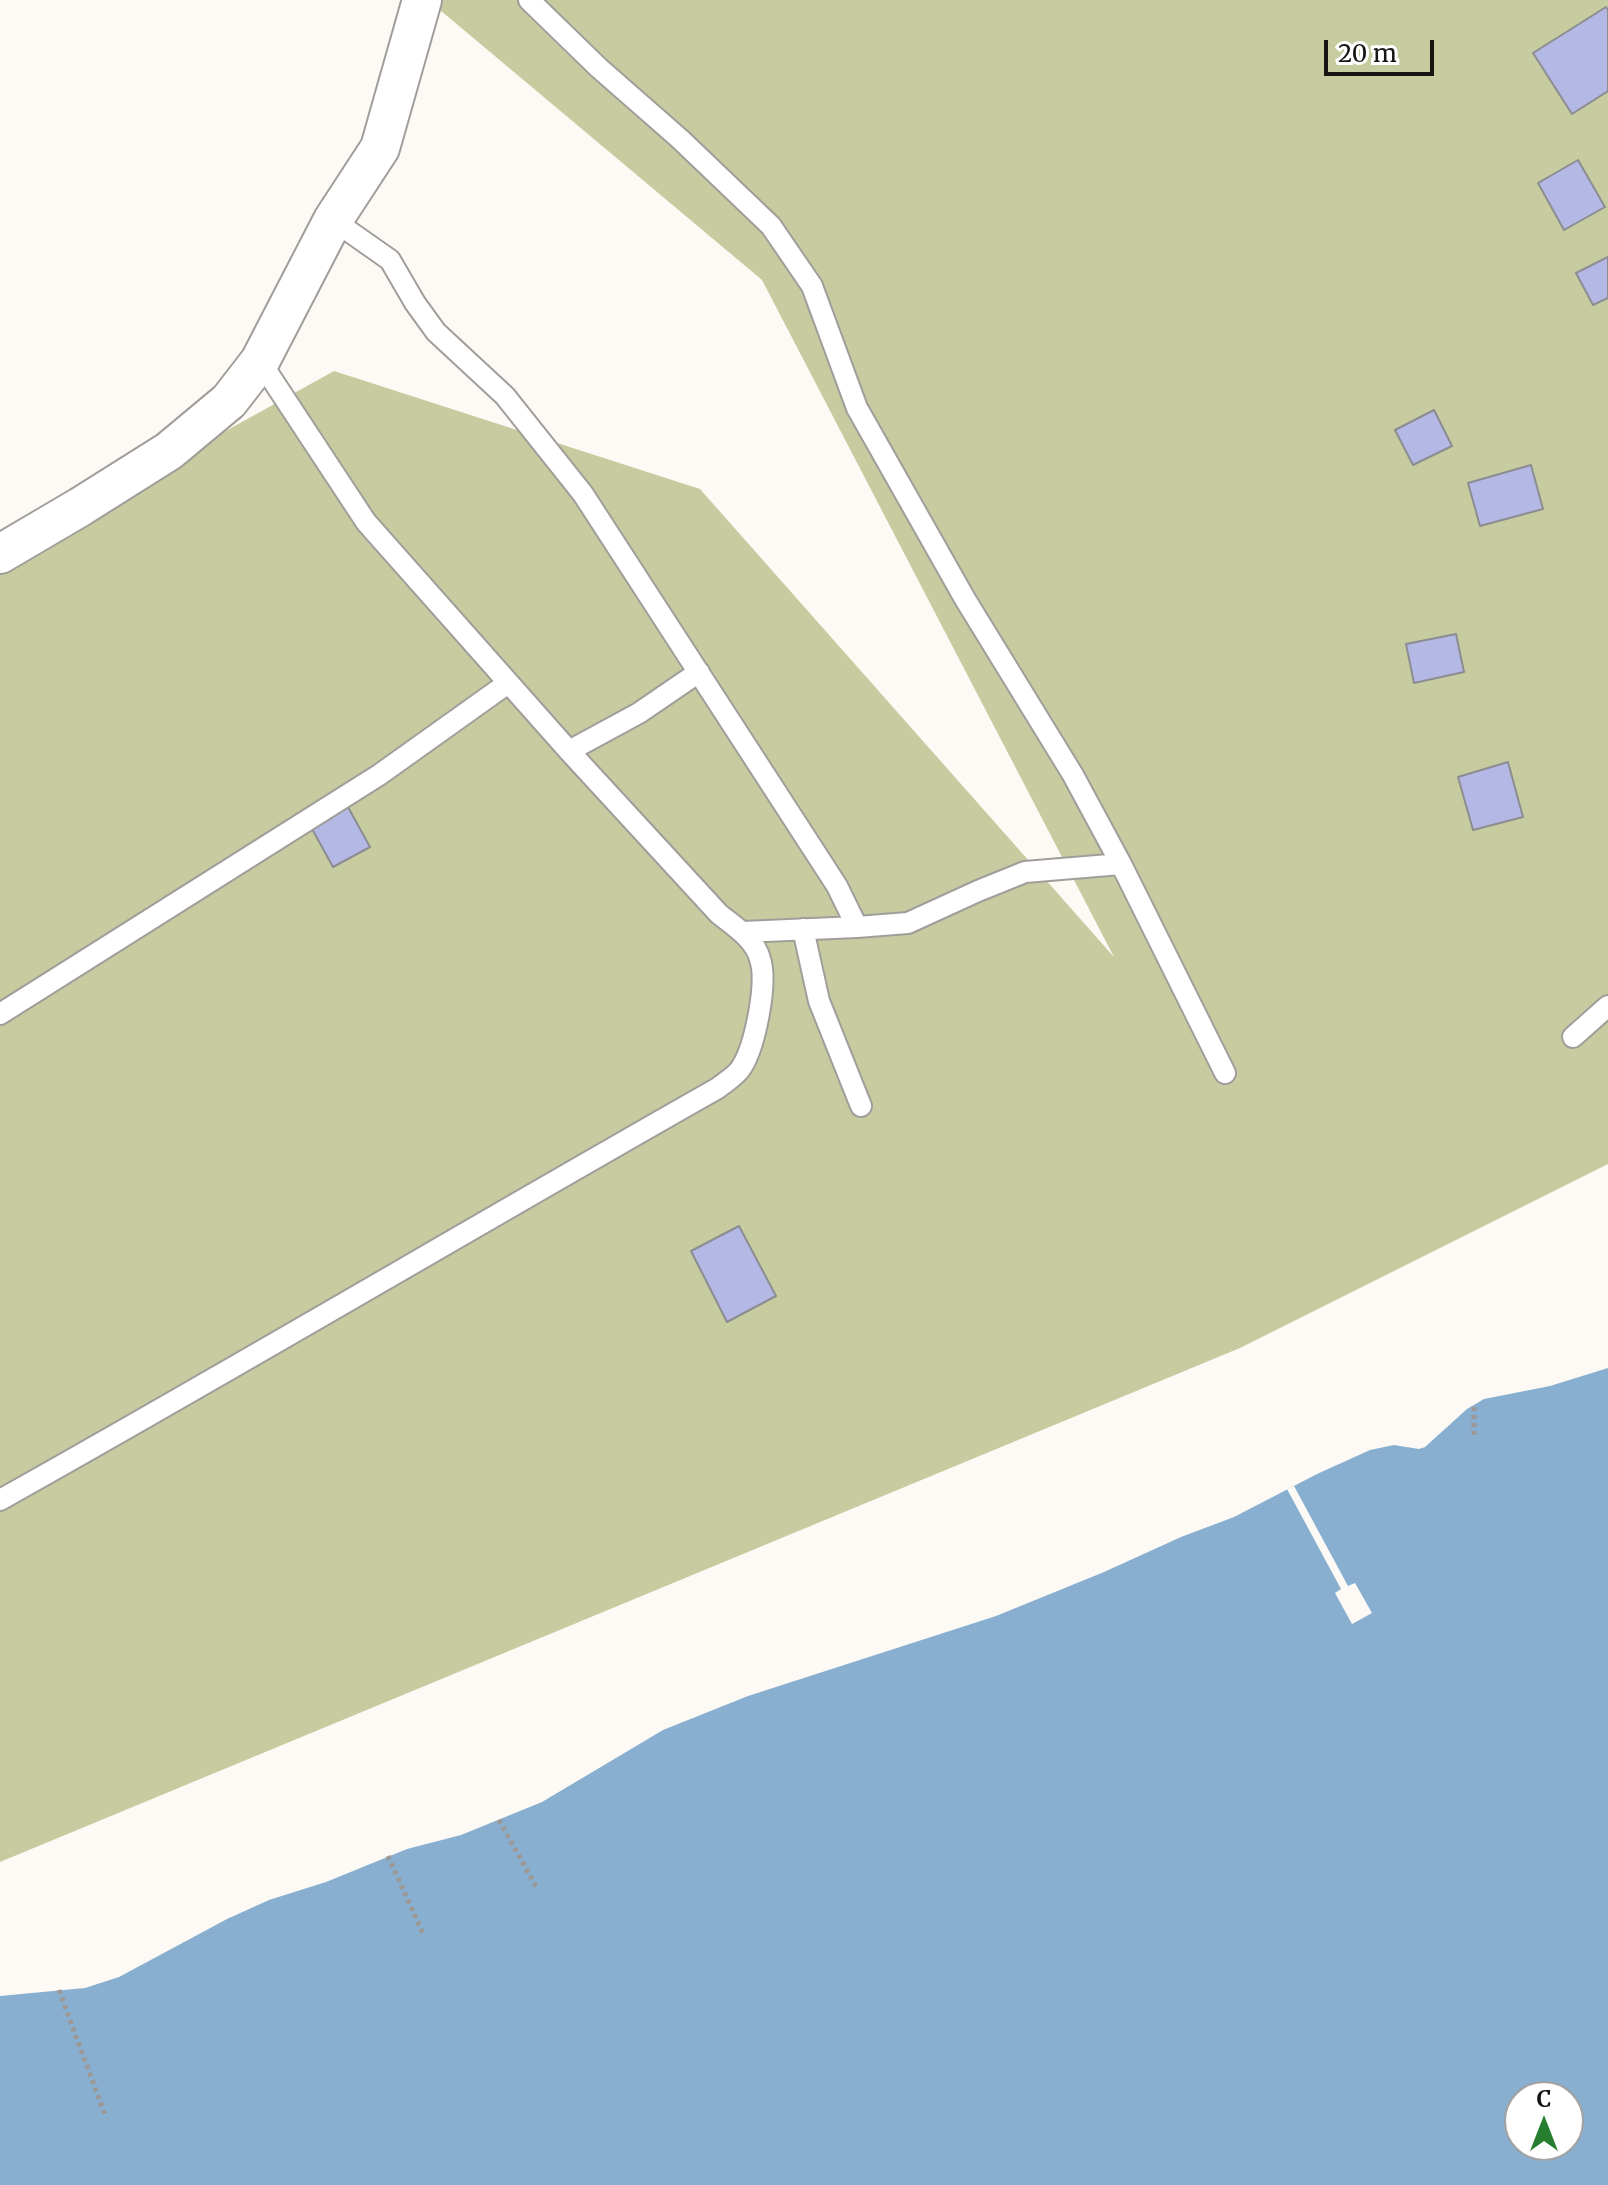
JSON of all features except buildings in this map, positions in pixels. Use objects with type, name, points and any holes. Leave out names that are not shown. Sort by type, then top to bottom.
[{"type":"street","points":[[0,554],[169,451],[229,401],[260,361],[333,220],[380,148],[422,0]]},
{"type":"lane","points":[[529,0],[771,226],[812,286],[857,408],[965,599],[1073,775],[1225,1073]]},
{"type":"lane","points":[[333,220],[390,260],[436,332],[505,396],[583,494],[837,886],[857,927]]},
{"type":"lane","points":[[0,1500],[176,1402],[718,1088],[741,1069],[756,1029],[762,981],[760,958],[743,932],[719,914],[569,751],[366,522],[260,361]]},
{"type":"lane","points":[[569,751],[639,713],[699,672]]},
{"type":"lane","points":[[0,1014],[379,775],[508,683]]},
{"type":"lane","points":[[743,932],[908,923],[1025,872],[1121,864]]},
{"type":"lane","points":[[803,929],[819,1001],[861,1106]]},
{"type":"lane","points":[[1573,1037],[1608,1006]]},
{"type":"path","points":[[1474,1405],[1474,1435]]},
{"type":"path","points":[[499,1820],[538,1890]]},
{"type":"path","points":[[388,1856],[424,1936]]},
{"type":"path","points":[[59,1990],[106,2118]]},
{"type":"green space","points":[[428,0],[1608,0],[1608,1164],[1240,1348],[0,1862],[0,556],[334,371],[700,489],[1114,957],[762,280]]},
{"type":"water","points":[[1608,1368],[1608,2185],[0,2185],[0,1996],[85,1988],[119,1977],[269,1900],[326,1882],[407,1849],[461,1835],[542,1802],[663,1730],[748,1696],[996,1616],[1234,1517],[1370,1450],[1394,1445],[1425,1447],[1467,1409],[1484,1399],[1550,1386]]},
{"type":"pier","points":[[1294,1486],[1348,1586],[1355,1583],[1372,1613],[1352,1624],[1335,1593],[1341,1589],[1287,1489]]}]
